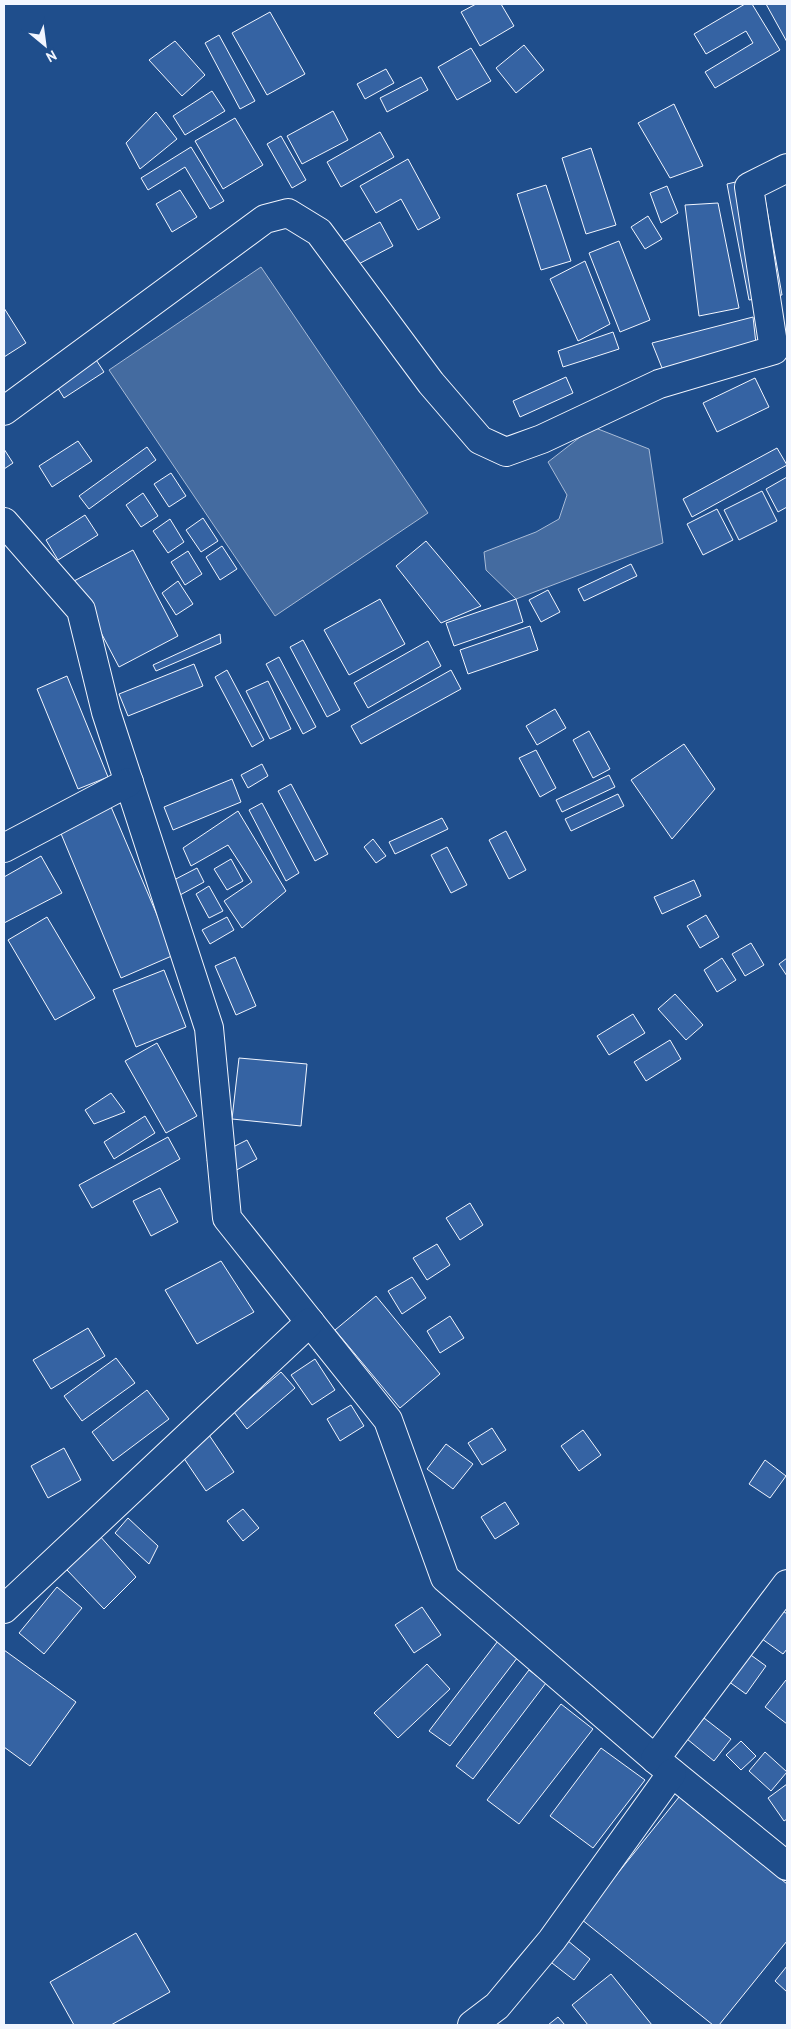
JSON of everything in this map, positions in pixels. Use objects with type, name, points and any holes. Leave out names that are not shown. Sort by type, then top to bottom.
[{"type":"street","points":[[4,411],[266,219],[288,213],[319,232],[431,383],[480,440],[506,452],[542,439],[659,384],[774,350],[749,187],[787,168]]},
{"type":"street","points":[[4,522],[80,610],[106,712],[209,1028],[227,1218],[388,1420],[445,1578],[664,1766],[787,1866]]},
{"type":"street","points":[[4,848],[128,782]]},
{"type":"street","points":[[4,1610],[310,1322]]},
{"type":"street","points":[[472,2025],[497,2006],[552,1940],[664,1766],[787,1584]]},
{"type":"water","points":[[261,267],[428,513],[275,616],[109,370]]},
{"type":"water","points":[[593,427],[649,449],[663,543],[516,599],[486,570],[484,552],[536,532],[559,519],[567,495],[548,462]]},
{"type":"building","points":[[476,4],[501,4],[514,26],[480,46],[461,12]]},
{"type":"building","points":[[745,4],[752,4],[780,50],[715,88],[705,72],[753,43],[746,31],[706,54],[694,34]]},
{"type":"building","points":[[766,4],[787,4],[787,42]]},
{"type":"building","points":[[270,12],[305,74],[267,95],[232,33]]},
{"type":"building","points":[[219,35],[255,101],[240,109],[205,43]]},
{"type":"building","points":[[175,41],[205,75],[182,96],[149,60]]},
{"type":"building","points":[[524,45],[544,70],[516,93],[496,68]]},
{"type":"building","points":[[471,48],[491,81],[457,100],[438,67]]},
{"type":"building","points":[[386,69],[394,83],[365,99],[357,84]]},
{"type":"building","points":[[421,77],[428,90],[387,112],[380,98]]},
{"type":"building","points":[[212,91],[225,111],[185,135],[173,116]]},
{"type":"building","points":[[674,104],[703,166],[670,178],[638,123]]},
{"type":"building","points":[[333,111],[348,140],[302,164],[287,136]]},
{"type":"building","points":[[156,112],[177,139],[140,169],[126,143]]},
{"type":"building","points":[[235,118],[263,165],[223,189],[195,141]]},
{"type":"building","points":[[380,132],[394,157],[341,187],[327,162]]},
{"type":"building","points":[[281,136],[306,180],[292,188],[267,144]]},
{"type":"building","points":[[191,147],[224,201],[210,209],[185,167],[148,190],[141,178]]},
{"type":"building","points":[[591,148],[616,225],[586,234],[562,158]]},
{"type":"building","points":[[408,159],[440,218],[418,230],[401,199],[376,213],[360,186]]},
{"type":"building","points":[[761,176],[782,295],[749,300],[727,184]]},
{"type":"building","points":[[546,185],[571,261],[541,270],[517,194]]},
{"type":"building","points":[[667,186],[678,213],[661,223],[650,193]]},
{"type":"building","points":[[180,190],[197,217],[172,232],[156,204]]},
{"type":"building","points":[[718,203],[739,308],[699,316],[685,205]]},
{"type":"building","points":[[648,216],[662,239],[645,249],[631,227]]},
{"type":"building","points":[[380,222],[393,246],[349,269],[337,245]]},
{"type":"building","points":[[619,241],[650,320],[620,332],[589,253]]},
{"type":"building","points":[[585,261],[610,324],[578,341],[550,279]]},
{"type":"building","points":[[4,308],[26,343],[4,357]]},
{"type":"building","points":[[753,317],[756,344],[664,373],[652,343]]},
{"type":"building","points":[[613,332],[619,349],[563,367],[558,351]]},
{"type":"building","points":[[91,352],[104,372],[64,398],[51,377]]},
{"type":"building","points":[[566,377],[573,393],[520,417],[513,401]]},
{"type":"building","points":[[755,378],[769,407],[717,432],[703,403]]},
{"type":"building","points":[[78,441],[92,461],[52,487],[39,466]]},
{"type":"building","points":[[147,447],[156,460],[89,509],[79,496]]},
{"type":"building","points":[[777,448],[787,465],[692,517],[683,499]]},
{"type":"building","points":[[4,449],[13,463],[4,469]]},
{"type":"building","points":[[171,473],[186,496],[169,507],[154,484]]},
{"type":"building","points":[[787,477],[787,507],[778,512],[766,489]]},
{"type":"building","points":[[762,491],[777,521],[739,540],[724,510]]},
{"type":"building","points":[[143,493],[158,516],[141,527],[126,505]]},
{"type":"building","points":[[717,509],[733,540],[703,555],[687,524]]},
{"type":"building","points":[[85,515],[98,535],[58,560],[46,540]]},
{"type":"building","points":[[203,518],[218,541],[201,552],[186,530]]},
{"type":"building","points":[[170,519],[184,542],[168,553],[153,531]]},
{"type":"building","points":[[426,541],[481,606],[441,623],[396,566]]},
{"type":"building","points":[[222,546],[237,569],[220,580],[206,557]]},
{"type":"building","points":[[133,550],[178,636],[119,667],[74,581]]},
{"type":"building","points":[[188,551],[202,574],[185,585],[171,562]]},
{"type":"building","points":[[631,564],[637,576],[584,601],[578,589]]},
{"type":"building","points":[[178,581],[193,604],[176,615],[162,593]]},
{"type":"building","points":[[548,590],[560,612],[541,622],[529,600]]},
{"type":"building","points":[[380,599],[405,644],[349,675],[324,630]]},
{"type":"building","points":[[516,599],[523,622],[454,646],[446,623]]},
{"type":"building","points":[[530,626],[538,650],[468,674],[460,650]]},
{"type":"building","points":[[220,634],[221,643],[156,671],[153,665]]},
{"type":"building","points":[[303,640],[340,710],[327,717],[290,647]]},
{"type":"building","points":[[428,641],[441,666],[368,708],[354,683]]},
{"type":"building","points":[[279,657],[316,727],[303,734],[266,664]]},
{"type":"building","points":[[194,664],[203,686],[128,716],[119,694]]},
{"type":"building","points":[[227,670],[264,740],[252,747],[215,677]]},
{"type":"building","points":[[451,670],[461,689],[361,744],[351,726]]},
{"type":"building","points":[[67,676],[108,777],[78,789],[37,689]]},
{"type":"building","points":[[268,681],[291,729],[270,739],[246,691]]},
{"type":"building","points":[[555,709],[566,728],[537,745],[526,726]]},
{"type":"building","points":[[589,731],[610,769],[593,778],[573,740]]},
{"type":"building","points":[[684,744],[715,789],[672,839],[631,780]]},
{"type":"building","points":[[536,750],[556,788],[540,797],[519,758]]},
{"type":"building","points":[[262,764],[268,776],[248,788],[241,775]]},
{"type":"building","points":[[609,775],[615,787],[562,812],[556,800]]},
{"type":"building","points":[[232,779],[241,802],[173,830],[164,807]]},
{"type":"building","points":[[291,784],[328,854],[315,861],[278,791]]},
{"type":"building","points":[[618,794],[624,806],[571,831],[565,819]]},
{"type":"building","points":[[109,802],[174,955],[121,978],[57,824]]},
{"type":"building","points":[[262,803],[299,873],[286,881],[249,810]]},
{"type":"building","points":[[238,811],[286,891],[242,928],[224,901],[252,882],[228,845],[191,866],[183,848]]},
{"type":"building","points":[[442,818],[448,829],[395,854],[389,842]]},
{"type":"building","points":[[506,831],[526,870],[509,879],[489,840]]},
{"type":"building","points":[[373,839],[386,856],[376,863],[364,847]]},
{"type":"building","points":[[447,847],[467,885],[451,893],[431,855]]},
{"type":"building","points":[[41,856],[62,893],[4,923],[4,877]]},
{"type":"building","points":[[231,859],[243,881],[227,890],[214,869]]},
{"type":"building","points":[[197,868],[204,882],[180,895],[172,881]]},
{"type":"building","points":[[694,880],[701,896],[662,914],[654,897]]},
{"type":"building","points":[[209,886],[223,911],[209,918],[196,894]]},
{"type":"building","points":[[706,915],[719,937],[700,948],[687,926]]},
{"type":"building","points":[[47,917],[95,998],[55,1020],[8,940]]},
{"type":"building","points":[[227,917],[234,930],[210,944],[202,930]]},
{"type":"building","points":[[751,943],[764,965],[745,976],[732,954]]},
{"type":"building","points":[[235,957],[256,1006],[236,1015],[215,966]]},
{"type":"building","points":[[722,958],[736,980],[717,992],[704,970]]},
{"type":"building","points":[[787,958],[787,976],[779,964]]},
{"type":"building","points":[[164,970],[186,1027],[136,1047],[113,990]]},
{"type":"building","points":[[675,994],[703,1025],[686,1040],[658,1009]]},
{"type":"building","points":[[633,1014],[645,1033],[609,1055],[597,1036]]},
{"type":"building","points":[[670,1040],[681,1059],[646,1081],[634,1062]]},
{"type":"building","points":[[157,1043],[197,1116],[166,1133],[125,1061]]},
{"type":"building","points":[[239,1058],[307,1064],[301,1126],[232,1119]]},
{"type":"building","points":[[111,1093],[125,1112],[94,1124],[85,1110]]},
{"type":"building","points":[[145,1116],[155,1133],[114,1159],[104,1142]]},
{"type":"building","points":[[168,1137],[180,1159],[92,1208],[79,1185]]},
{"type":"building","points":[[247,1140],[257,1159],[218,1180],[207,1160]]},
{"type":"building","points":[[160,1188],[178,1222],[151,1236],[133,1201]]},
{"type":"building","points":[[470,1203],[483,1225],[460,1240],[446,1218]]},
{"type":"building","points":[[437,1244],[450,1265],[427,1280],[413,1258]]},
{"type":"building","points":[[221,1261],[254,1312],[197,1344],[165,1290]]},
{"type":"building","points":[[412,1277],[426,1298],[402,1314],[388,1291]]},
{"type":"building","points":[[376,1296],[440,1374],[400,1408],[335,1330]]},
{"type":"building","points":[[450,1316],[464,1338],[440,1353],[427,1331]]},
{"type":"building","points":[[88,1328],[105,1356],[51,1389],[33,1360]]},
{"type":"building","points":[[116,1358],[135,1383],[82,1421],[64,1396]]},
{"type":"building","points":[[315,1359],[335,1390],[312,1405],[291,1375]]},
{"type":"building","points":[[281,1372],[295,1388],[247,1429],[234,1412]]},
{"type":"building","points":[[147,1390],[169,1419],[113,1461],[92,1432]]},
{"type":"building","points":[[351,1405],[364,1426],[340,1441],[327,1419]]},
{"type":"building","points":[[492,1428],[506,1450],[482,1465],[468,1443]]},
{"type":"building","points":[[583,1430],[601,1455],[579,1471],[561,1446]]},
{"type":"building","points":[[209,1435],[234,1472],[206,1491],[181,1454]]},
{"type":"building","points":[[446,1444],[473,1464],[453,1489],[427,1469]]},
{"type":"building","points":[[64,1448],[81,1480],[48,1498],[31,1466]]},
{"type":"building","points":[[765,1460],[786,1476],[770,1498],[749,1484]]},
{"type":"building","points":[[505,1502],[519,1524],[495,1539],[481,1517]]},
{"type":"building","points":[[243,1509],[259,1528],[243,1541],[227,1521]]},
{"type":"building","points":[[128,1518],[158,1546],[149,1564],[115,1533]]},
{"type":"building","points":[[99,1535],[136,1577],[104,1609],[67,1570]]},
{"type":"building","points":[[57,1587],[82,1608],[44,1654],[19,1633]]},
{"type":"building","points":[[422,1607],[441,1635],[414,1653],[395,1625]]},
{"type":"building","points":[[779,1608],[787,1614],[787,1649],[783,1654],[758,1636]]},
{"type":"building","points":[[501,1637],[521,1653],[450,1746],[429,1731]]},
{"type":"building","points":[[741,1648],[766,1666],[746,1694],[721,1676]]},
{"type":"building","points":[[4,1650],[76,1702],[30,1766],[4,1747]]},
{"type":"building","points":[[427,1664],[450,1689],[398,1738],[374,1713]]},
{"type":"building","points":[[529,1670],[546,1683],[473,1779],[456,1766]]},
{"type":"building","points":[[787,1681],[787,1724],[765,1707]]},
{"type":"building","points":[[561,1704],[593,1729],[519,1824],[487,1800]]},
{"type":"building","points":[[704,1718],[731,1739],[714,1761],[687,1739]]},
{"type":"building","points":[[741,1741],[756,1756],[741,1770],[726,1755]]},
{"type":"building","points":[[601,1748],[645,1780],[593,1848],[550,1816]]},
{"type":"building","points":[[765,1752],[787,1772],[771,1791],[749,1771]]},
{"type":"building","points":[[787,1784],[787,1819],[784,1821],[768,1798]]},
{"type":"building","points":[[679,1797],[787,1884],[787,1941],[719,2025],[713,2025],[581,1919]]},
{"type":"building","points":[[556,1931],[590,1959],[574,1980],[539,1953]]},
{"type":"building","points":[[136,1933],[170,1992],[111,2025],[74,2025],[50,1982]]},
{"type":"building","points":[[787,1966],[787,1992],[775,1981]]},
{"type":"building","points":[[611,1974],[652,2025],[588,2025],[572,2005]]},
{"type":"building","points":[[558,2017],[565,2025],[548,2025]]}]
